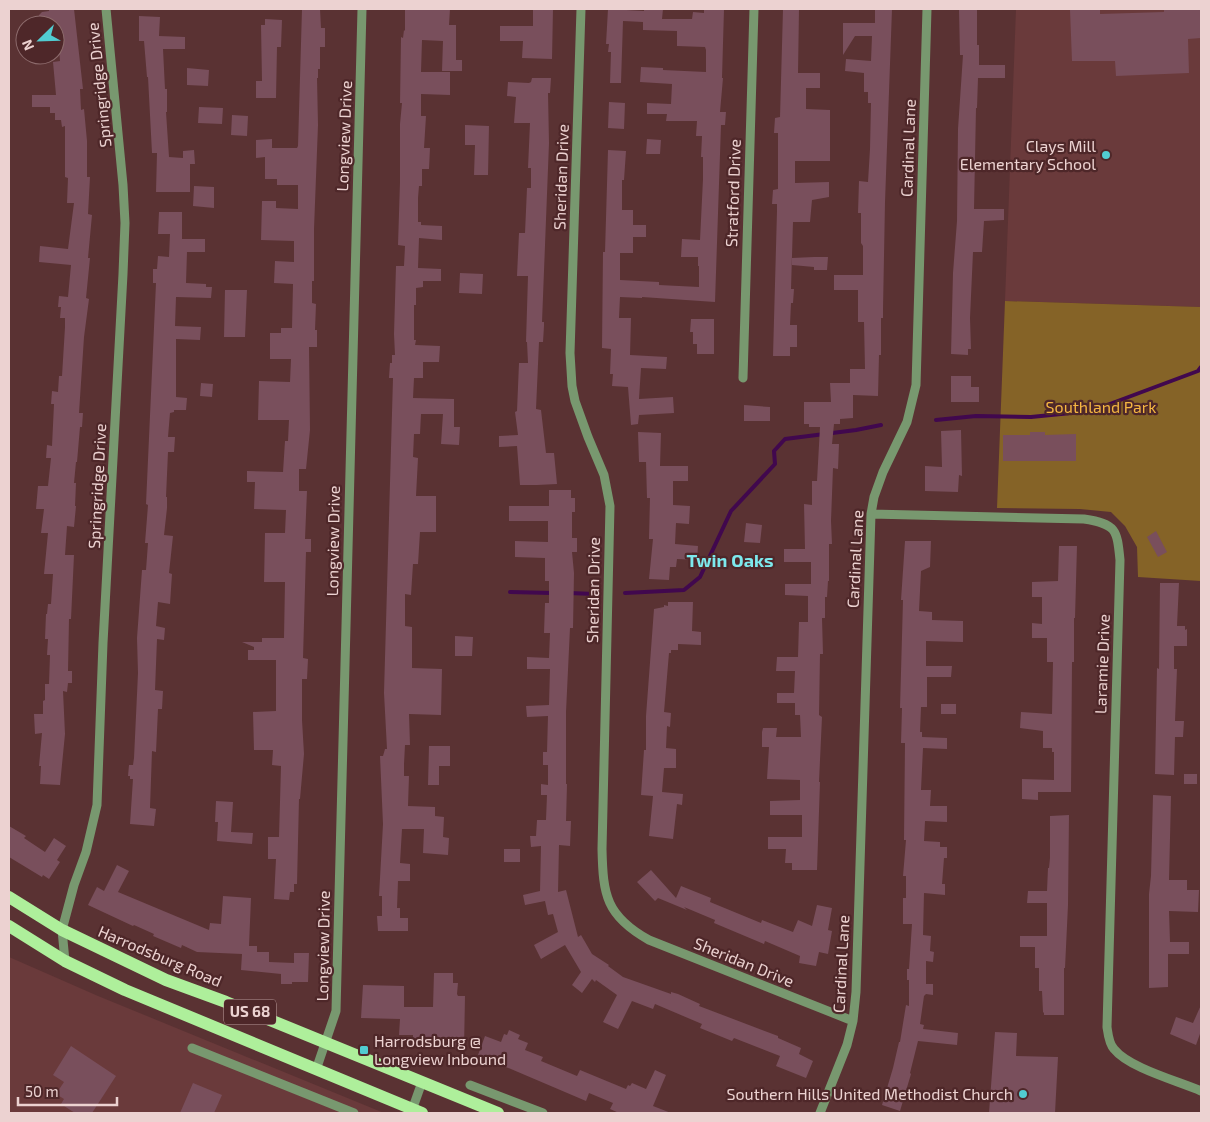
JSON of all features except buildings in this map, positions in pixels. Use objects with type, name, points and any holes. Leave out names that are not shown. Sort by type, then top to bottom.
[{"type":"main road","name":"Harrodsburg Road","points":[[9,897],[62,930],[166,980],[498,1113]]},
{"type":"main road","name":"US 68","points":[[9,926],[65,962],[133,994],[415,1112]]},
{"type":"street","name":"Springridge Drive","points":[[65,962],[62,930],[74,885],[89,844],[97,804],[123,274],[125,222],[123,185],[106,9]]},
{"type":"street","name":"Longview Drive","points":[[316,1070],[336,1011],[362,9]]},
{"type":"street","name":"Sheridan Drive","points":[[581,9],[570,353],[575,401],[604,475],[610,506],[602,849],[603,877],[606,892],[618,917],[630,930],[649,940],[853,1022]]},
{"type":"street","name":"Stratford Drive","points":[[743,378],[754,9]]},
{"type":"street","name":"Cardinal Lane","points":[[820,1113],[847,1045],[853,1022],[858,966],[871,514],[882,472],[907,422],[916,385],[927,9]]},
{"type":"street","name":"Laramie Drive","points":[[871,514],[1084,518],[1101,521],[1110,526],[1117,537],[1120,560],[1107,1027],[1114,1050],[1132,1063],[1201,1091]]},
{"type":"street","points":[[192,1048],[354,1113]]},
{"type":"street","points":[[415,1112],[422,1082]]},
{"type":"street","points":[[470,1085],[543,1113]]},
{"type":"shaded area","name":"Clays Mill Elementary School","points":[[1016,9],[1201,9],[1201,307],[1005,301]]},
{"type":"shaded area","points":[[9,957],[98,996],[384,1113],[9,1113]]},
{"type":"green space","name":"Southland Park","points":[[1005,301],[1201,307],[1201,581],[1138,577],[1137,547],[1125,526],[1111,512],[1080,509],[997,508]]},
{"type":"waterway","points":[[936,420],[976,416],[1031,417],[1091,411],[1198,371],[1201,367]]},
{"type":"waterway","points":[[625,593],[684,590],[700,577],[731,511],[775,464],[774,451],[785,439],[881,425]]},
{"type":"waterway","points":[[510,592],[552,593]]},
{"type":"waterway","points":[[569,593],[595,594]]},
{"type":"place","name":"Clays Mill Elementary School","points":[[1106,155]]},
{"type":"place","name":"Harrodsburg @ Longview Inbound","points":[[364,1050]]},
{"type":"place","name":"Southern Hills United Methodist Church","points":[[1023,1094]]},
{"type":"district","name":"Twin Oaks","points":[[730,561]]}]
